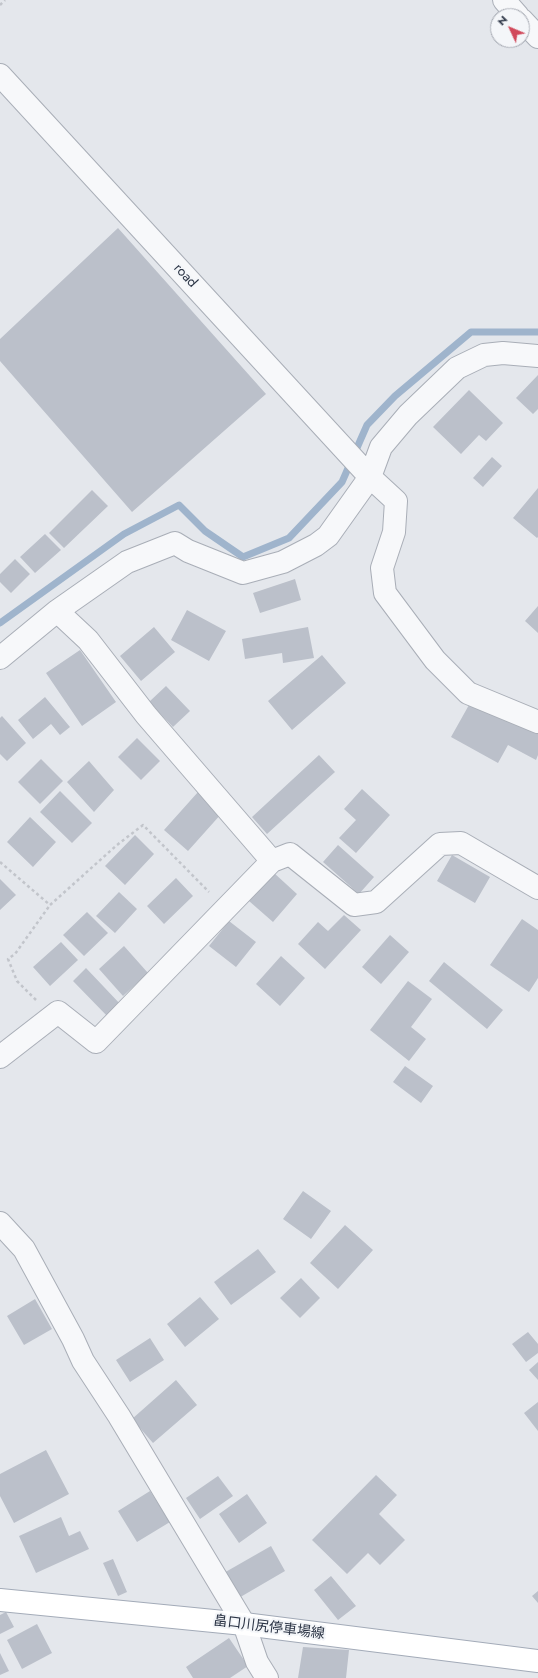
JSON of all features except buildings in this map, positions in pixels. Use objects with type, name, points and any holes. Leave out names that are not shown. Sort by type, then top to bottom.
[{"type":"main road","name":"畠口川尻停車場線","points":[[0,1600],[244,1624],[538,1661]]},
{"type":"street","points":[[504,0],[511,8]]},
{"type":"street","points":[[530,28],[538,37]]},
{"type":"street","name":"road","points":[[0,74],[370,476],[396,501],[394,532],[382,568],[385,592],[435,660],[468,693],[538,722]]},
{"type":"street","points":[[0,658],[57,611],[127,562],[175,543],[188,551],[243,573],[283,562],[316,545],[328,536],[370,476],[382,447],[408,415],[457,368],[484,354],[538,356]]},
{"type":"street","points":[[57,611],[88,640],[146,716],[272,861]]},
{"type":"street","points":[[0,1057],[58,1012],[96,1042],[272,861],[290,854],[354,905],[376,902],[440,844],[461,843],[538,888]]},
{"type":"street","points":[[0,1223],[24,1249],[73,1339],[83,1361],[119,1416],[244,1624],[256,1662],[267,1678]]},
{"type":"path","points":[[0,5],[5,0]]},
{"type":"path","points":[[52,1016],[17,981],[8,959],[15,954],[50,905],[117,845],[143,825],[226,908]]},
{"type":"path","points":[[0,862],[50,905]]},
{"type":"waterway","points":[[0,623],[124,534],[179,505],[205,531],[243,557],[289,538],[342,482],[367,425],[395,396],[471,332],[538,332]]}]
